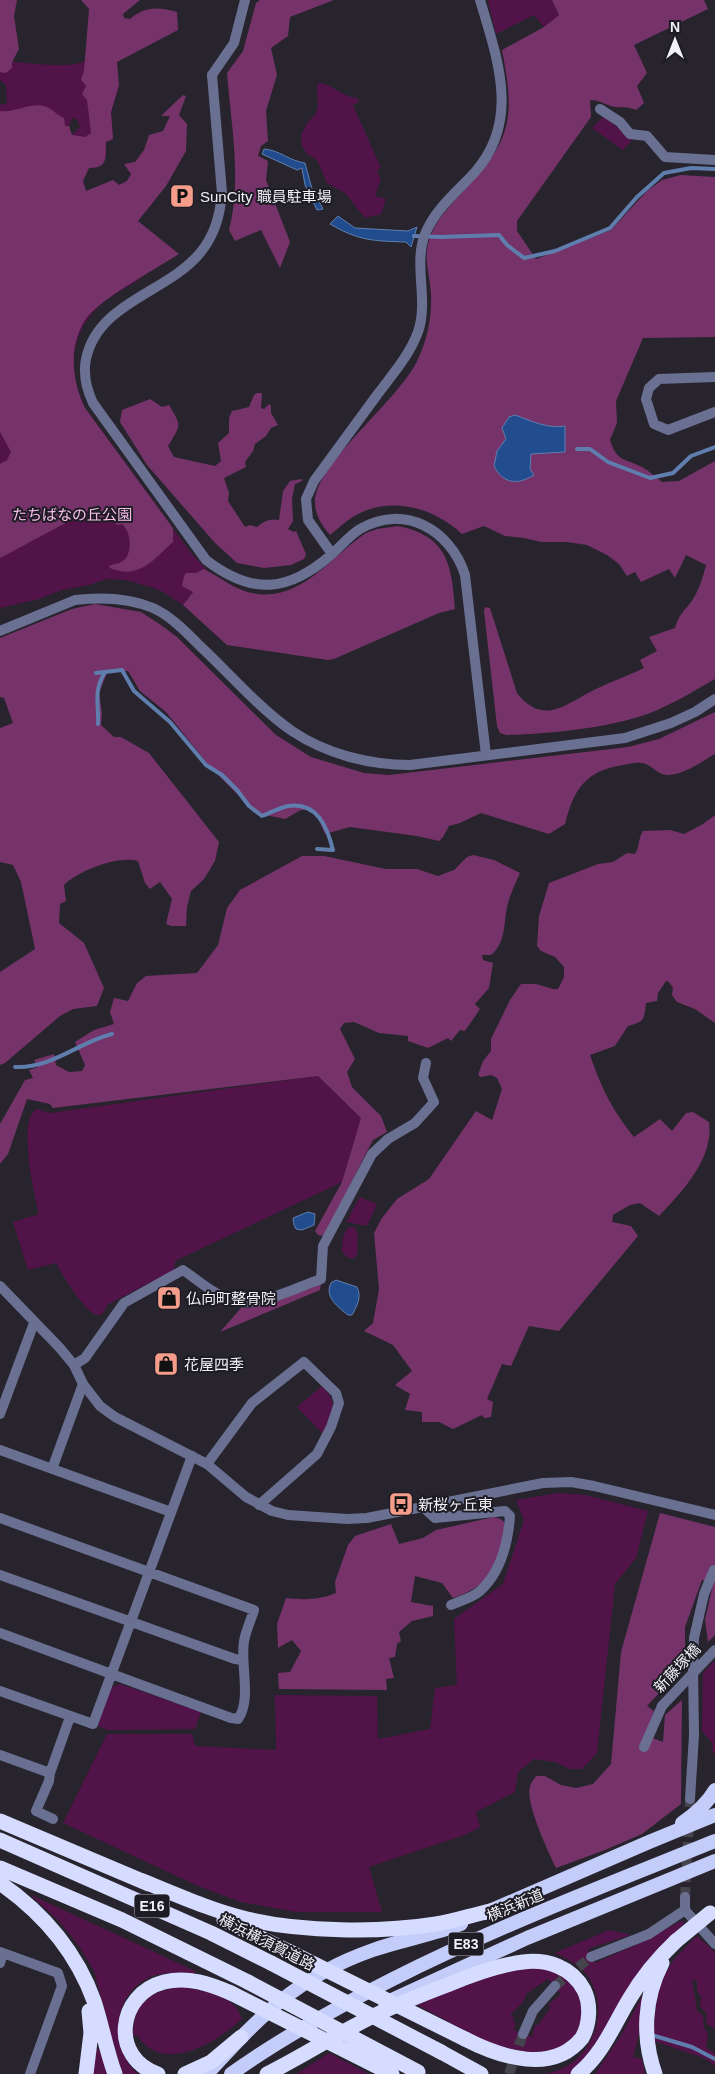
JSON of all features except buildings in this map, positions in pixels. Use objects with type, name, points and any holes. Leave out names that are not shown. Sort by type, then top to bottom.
[{"type":"highway","points":[[648,1842],[685,1821],[710,1798],[715,1790]]},
{"type":"highway","points":[[207,2074],[264,2014],[313,1977],[374,1950],[443,1931],[715,1815]]},
{"type":"highway","points":[[0,1820],[140,1880],[224,1912],[271,1924],[327,1929],[378,1929],[435,1924],[494,1910]]},
{"type":"highway","points":[[0,1827],[129,1889],[211,1933]]},
{"type":"highway","name":"横浜横須賀道路","points":[[0,1840],[211,1933],[481,2074]]},
{"type":"highway","name":"横浜新道","points":[[231,2074],[314,2020],[418,1967],[522,1920],[715,1841]]},
{"type":"highway","name":"E83","points":[[263,2074],[329,2033],[415,1988],[527,1938],[715,1861]]},
{"type":"highway","name":"E16","points":[[0,1868],[122,1920],[248,1982],[421,2073]]},
{"type":"highway","points":[[140,1880],[290,1952],[465,2040],[521,2064],[537,2065],[554,2061],[567,2055],[576,2046],[584,2035],[588,2018],[586,1994],[572,1975],[561,1967],[539,1962],[509,1964],[458,1980],[382,2011],[268,2074]]},
{"type":"highway","points":[[0,1884],[40,1915],[61,1939],[83,1974],[94,2002],[115,2074]]},
{"type":"highway","points":[[578,2074],[603,2046],[629,1999],[650,1968],[676,1941],[712,1912]]},
{"type":"highway","points":[[655,2074],[647,2040],[648,2003],[656,1976],[676,1941]]},
{"type":"highway","points":[[83,1974],[91,2033],[86,2074]]},
{"type":"highway","points":[[158,2074],[141,2065],[134,2058],[126,2039],[126,2017],[138,1997],[156,1985],[178,1980],[208,1983],[231,1993],[392,2074]]},
{"type":"highway","points":[[185,2074],[211,2062],[241,2037]]},
{"type":"street","points":[[244,0],[234,43],[212,75],[222,193],[221,206],[214,231],[199,254],[188,264],[117,312],[100,328],[92,339],[85,366],[88,393],[93,403],[206,560],[224,573],[249,583],[278,584],[303,576],[361,529],[382,520],[396,519],[418,523],[439,534],[449,542],[462,564],[465,575],[486,755]]},
{"type":"street","points":[[332,554],[308,520],[306,499],[314,481],[404,360],[418,330],[422,298],[420,264],[424,237],[438,210],[476,171],[496,139],[503,97],[498,62],[480,0]]},
{"type":"street","points":[[600,109],[620,122],[630,134],[647,136],[665,157],[715,160]]},
{"type":"street","points":[[715,377],[659,379],[648,388],[646,399],[654,424],[668,430],[715,412]]},
{"type":"street","points":[[0,631],[75,600],[88,598],[119,599],[137,602],[154,609],[178,625],[291,730],[312,743],[353,758],[390,764],[410,764],[625,738],[671,723],[715,700]]},
{"type":"street","points":[[74,1365],[85,1358],[124,1303],[183,1270],[221,1295],[238,1302],[263,1299],[321,1279],[323,1246],[372,1154],[388,1139],[415,1123],[434,1102],[423,1078],[426,1063]]},
{"type":"street","points":[[0,1286],[60,1348],[74,1365],[83,1384],[100,1406],[115,1417],[207,1464],[246,1497],[259,1505],[288,1514],[347,1519],[367,1518],[543,1483],[571,1482],[715,1515]]},
{"type":"street","points":[[0,1414],[2,1400],[34,1322]]},
{"type":"street","points":[[207,1464],[252,1403],[304,1362],[336,1393],[339,1404],[331,1427],[317,1454],[259,1505]]},
{"type":"street","points":[[52,1469],[83,1384]]},
{"type":"street","points":[[0,1450],[171,1512]]},
{"type":"street","points":[[0,1691],[93,1724],[192,1456]]},
{"type":"street","points":[[424,1507],[435,1518],[505,1511],[510,1516],[509,1531],[495,1574],[478,1593],[451,1605]]},
{"type":"street","points":[[0,1518],[254,1610],[244,1640],[242,1660],[244,1711],[238,1719],[231,1718],[0,1633]]},
{"type":"street","points":[[690,1799],[694,1735],[694,1638],[704,1594],[714,1570]]},
{"type":"street","points":[[0,1575],[234,1659],[242,1660]]},
{"type":"street","name":"新藤塚橋","points":[[644,1747],[662,1706],[715,1650]]},
{"type":"street","points":[[53,1819],[36,1811],[50,1781],[50,1773],[70,1717]]},
{"type":"street","points":[[0,1755],[50,1773]]},
{"type":"street","points":[[685,1897],[685,1910],[715,1944]]},
{"type":"street","points":[[591,1957],[649,1934],[685,1910]]},
{"type":"street","points":[[1,1956],[58,1973],[62,1986],[30,2074]]},
{"type":"street","points":[[523,2034],[533,2011],[555,1986]]},
{"type":"green space","points":[[0,0],[17,0],[14,16],[19,49],[12,62],[12,68],[6,73],[0,72]]},
{"type":"green space","points":[[81,0],[140,0],[123,14],[124,18],[130,19],[141,12],[152,9],[170,10],[177,12],[178,30],[117,62],[119,85],[111,112],[113,139],[106,142],[105,161],[103,164],[89,168],[83,181],[86,191],[113,180],[119,185],[127,181],[131,174],[124,164],[135,162],[144,150],[149,135],[163,131],[170,116],[161,116],[183,95],[186,96],[179,115],[187,124],[186,151],[166,186],[138,221],[179,254],[115,294],[92,312],[80,330],[74,353],[77,387],[85,408],[173,528],[173,542],[145,566],[129,572],[110,568],[109,566],[121,562],[128,555],[130,544],[125,528],[122,524],[118,525],[111,521],[100,522],[90,510],[0,558],[0,464],[7,460],[11,452],[0,432],[0,111],[36,105],[47,107],[64,118],[65,126],[69,126],[72,135],[85,137],[91,133],[87,100],[82,94],[86,86],[81,80],[84,71],[89,9]]},
{"type":"green space","points":[[260,0],[334,0],[290,17],[288,36],[271,48],[277,75],[266,111],[268,141],[261,146],[258,156],[268,161],[266,180],[290,242],[280,268],[261,230],[235,241],[229,230],[233,211],[235,172],[227,73],[243,51],[256,3]]},
{"type":"green space","points":[[488,0],[552,0],[559,15],[544,27],[534,15],[496,34]]},
{"type":"green space","points":[[552,0],[704,0],[708,9],[634,45],[647,73],[637,86],[644,103],[636,110],[615,107],[590,100],[591,117],[517,221],[517,231],[536,259],[611,230],[647,191],[662,180],[681,175],[715,177],[715,337],[643,338],[616,401],[617,423],[610,440],[618,456],[642,467],[662,482],[679,481],[715,461],[715,679],[667,706],[616,723],[579,729],[506,735],[500,733],[497,726],[485,607],[490,608],[517,693],[527,703],[537,709],[546,711],[566,705],[602,686],[644,668],[640,660],[657,651],[649,637],[675,628],[696,593],[706,565],[686,555],[675,578],[669,569],[641,582],[635,572],[627,576],[619,564],[607,555],[587,545],[567,542],[541,542],[505,536],[484,526],[462,534],[439,517],[413,508],[399,506],[385,506],[358,514],[330,535],[320,520],[315,502],[319,486],[329,469],[343,450],[394,393],[418,359],[427,335],[431,310],[427,256],[430,236],[441,217],[478,176],[500,144],[506,129],[509,95],[502,50],[544,27],[559,15]]},
{"type":"green space","points":[[0,48],[10,53],[12,62],[63,65],[91,59],[119,85],[111,112],[113,139],[106,142],[106,157],[103,162],[95,168],[72,135],[80,127],[77,119],[72,118],[69,126],[65,127],[38,106],[20,110],[0,133],[0,105],[7,103],[6,85],[0,80]]},
{"type":"green space","points":[[321,83],[353,98],[357,98],[359,102],[353,105],[381,168],[377,170],[381,179],[375,196],[386,199],[381,214],[365,218],[345,193],[327,183],[317,160],[307,154],[302,146],[301,135],[307,123],[315,115],[318,107],[317,84]]},
{"type":"green space","points":[[604,116],[632,140],[623,150],[592,128]]},
{"type":"green space","name":"たちばなの丘公園","points":[[0,247],[140,279],[107,299],[88,318],[77,342],[74,368],[79,395],[85,408],[191,553],[208,571],[183,605],[163,592],[151,587],[125,580],[107,579],[89,585],[62,590],[39,599],[0,608]]},
{"type":"green space","points":[[262,393],[261,408],[264,409],[269,404],[271,406],[271,413],[278,425],[271,428],[266,436],[255,444],[253,451],[245,462],[246,467],[224,478],[229,493],[228,501],[245,527],[250,525],[257,527],[267,520],[279,520],[283,491],[290,481],[302,479],[302,481],[295,484],[292,499],[293,521],[288,529],[296,531],[306,554],[304,559],[291,565],[264,568],[237,563],[215,543],[147,465],[120,422],[122,410],[150,399],[162,407],[169,405],[178,422],[177,429],[168,446],[174,457],[215,466],[221,461],[218,443],[229,433],[229,418],[232,411],[249,407],[254,395]]},
{"type":"green space","points":[[398,526],[427,537],[444,554],[452,578],[455,609],[439,613],[334,659],[328,660],[227,645],[183,605],[193,592],[182,586],[186,573],[197,573],[203,569],[237,588],[257,594],[275,594],[292,589],[308,580],[366,533],[377,529]]},
{"type":"green space","points":[[95,604],[141,612],[177,637],[276,735],[311,757],[364,773],[389,775],[628,747],[659,739],[715,712],[715,754],[693,767],[669,775],[662,774],[646,764],[640,763],[610,768],[599,772],[590,777],[577,792],[565,824],[549,834],[481,813],[449,826],[439,841],[417,836],[350,827],[325,834],[319,820],[310,810],[301,810],[285,819],[256,813],[210,767],[166,712],[140,691],[128,671],[107,673],[99,693],[102,713],[101,725],[114,737],[121,737],[149,753],[219,842],[215,861],[204,879],[191,891],[187,907],[186,926],[166,924],[172,899],[160,882],[150,889],[145,883],[138,861],[120,860],[109,862],[79,874],[64,885],[66,901],[60,904],[59,923],[84,943],[104,988],[97,1006],[73,1009],[60,1016],[5,1063],[0,1065],[0,972],[35,949],[21,882],[13,865],[0,862],[0,728],[13,723],[4,698],[0,697],[0,638],[72,609]]},
{"type":"green space","points":[[715,815],[715,1023],[695,1009],[677,1002],[672,995],[673,988],[666,981],[658,993],[657,1001],[646,1003],[644,1016],[641,1021],[628,1026],[615,1046],[590,1055],[598,1078],[608,1098],[634,1137],[660,1119],[672,1131],[686,1113],[693,1112],[709,1122],[707,1148],[702,1161],[687,1185],[659,1216],[640,1203],[630,1205],[613,1215],[612,1222],[631,1226],[638,1236],[559,1331],[529,1326],[511,1366],[502,1364],[487,1399],[493,1402],[491,1417],[484,1418],[482,1415],[453,1429],[439,1422],[422,1422],[422,1412],[405,1410],[410,1394],[395,1385],[412,1371],[393,1345],[364,1331],[373,1323],[379,1289],[374,1233],[382,1218],[397,1199],[429,1179],[476,1111],[492,1120],[502,1089],[497,1078],[491,1075],[481,1077],[478,1075],[483,1061],[491,1051],[491,1039],[510,1000],[521,984],[536,984],[558,989],[564,977],[564,967],[555,957],[541,951],[537,946],[539,916],[549,883],[598,864],[613,862],[627,853],[635,854],[643,831],[670,830],[684,834]]},
{"type":"green space","points":[[473,855],[494,860],[520,873],[506,910],[504,931],[500,944],[491,955],[482,955],[483,960],[493,963],[489,988],[475,1004],[480,1009],[465,1031],[460,1030],[451,1041],[448,1038],[428,1048],[408,1041],[408,1036],[379,1033],[354,1022],[344,1023],[340,1029],[355,1059],[347,1072],[352,1087],[381,1116],[387,1132],[373,1140],[324,1236],[318,1235],[315,1231],[342,1182],[361,1118],[318,1076],[53,1108],[50,1104],[27,1099],[8,1154],[0,1164],[0,1124],[25,1080],[33,1078],[29,1070],[38,1067],[34,1060],[54,1054],[56,1065],[69,1072],[82,1071],[85,1065],[75,1042],[94,1030],[114,1024],[110,1012],[114,998],[128,1001],[137,983],[146,976],[197,973],[218,945],[227,908],[240,890],[302,856],[324,856],[386,869],[417,869],[438,876],[454,870],[467,857]]},
{"type":"green space","points":[[318,1076],[361,1118],[342,1182],[175,1261],[174,1270],[107,1305],[101,1315],[92,1313],[86,1308],[68,1284],[56,1263],[28,1270],[13,1222],[39,1214],[31,1175],[28,1141],[28,1127],[31,1115],[37,1109],[50,1113]]},
{"type":"green space","points":[[360,1197],[377,1204],[367,1226],[346,1222]]},
{"type":"green space","points":[[349,1227],[354,1227],[358,1233],[357,1254],[354,1258],[348,1258],[342,1252],[342,1242]]},
{"type":"green space","points":[[321,1282],[320,1290],[220,1332],[241,1308],[272,1303]]},
{"type":"green space","points":[[322,1386],[331,1399],[333,1409],[330,1420],[322,1433],[297,1407]]},
{"type":"green space","points":[[558,1493],[585,1495],[648,1511],[636,1558],[615,1584],[597,1753],[582,1769],[570,1769],[555,1762],[534,1759],[518,1772],[515,1792],[476,1812],[480,1827],[465,1835],[369,1867],[382,1912],[296,1912],[241,1902],[198,1886],[63,1823],[107,1734],[192,1734],[195,1746],[276,1750],[275,1695],[377,1696],[378,1739],[430,1729],[435,1688],[457,1685],[454,1619],[503,1584],[524,1520],[516,1500]]},
{"type":"green space","points":[[660,1513],[715,1527],[715,1635],[708,1642],[705,1620],[713,1584],[702,1580],[685,1627],[685,1665],[647,1706],[654,1711],[645,1735],[663,1742],[665,1715],[682,1700],[681,1804],[642,1834],[556,1868],[534,1815],[529,1794],[530,1786],[536,1776],[545,1776],[561,1785],[576,1788],[593,1784],[611,1764],[621,1652]]},
{"type":"green space","points":[[494,1517],[504,1522],[503,1540],[490,1575],[478,1586],[453,1598],[442,1583],[415,1576],[411,1602],[433,1606],[433,1616],[412,1621],[399,1632],[401,1641],[397,1644],[395,1657],[389,1658],[394,1678],[386,1679],[387,1690],[279,1689],[278,1673],[290,1672],[301,1651],[292,1640],[278,1648],[277,1624],[286,1598],[311,1599],[336,1593],[335,1582],[348,1545],[355,1536],[391,1524],[399,1544],[423,1538],[436,1530]]},
{"type":"green space","points":[[715,1660],[715,1753],[713,1753],[712,1743],[702,1731],[703,1673]]},
{"type":"green space","points":[[120,1684],[201,1712],[195,1729],[107,1730],[98,1726],[110,1688]]},
{"type":"green space","points":[[29,1894],[195,1971],[194,1975],[171,1973],[159,1974],[148,1978],[136,1986],[127,1997],[121,2010],[119,2037],[122,2051],[138,2074],[123,2074],[94,1971],[79,1946],[59,1921]]},
{"type":"green space","points":[[681,1921],[685,1923],[656,1950],[595,2052],[572,2074],[542,2074],[558,2070],[572,2063],[583,2052],[597,2024],[596,1993],[589,1978],[578,1966],[555,1953],[609,1930],[631,1935],[587,1949],[595,1963],[647,1940]]},
{"type":"green space","points":[[697,1936],[715,1952],[715,2028],[706,2024],[707,2013],[700,2007],[701,1996],[697,1992],[697,1980],[692,1980],[697,2011],[703,2016],[704,2027],[708,2034],[706,2048],[715,2053],[715,2066],[706,2059],[654,2041],[656,2005],[662,1982],[673,1961]]},
{"type":"green space","points":[[541,1967],[563,1976],[570,1982],[579,1997],[581,2016],[576,2034],[568,2044],[541,2058],[492,2045],[417,2005],[456,1988],[507,1970]],"holes":[[[548,1979],[561,1994],[548,2005],[551,2007],[538,2025],[535,2025],[532,2037],[514,2030],[516,2023],[513,2021],[514,2017],[510,2015],[523,2002],[527,1993]]]},
{"type":"green space","points":[[179,1987],[200,1990],[229,2001],[234,2005],[242,2019],[216,2038],[188,2052],[160,2053],[147,2047],[137,2035],[133,2036],[136,2015],[140,2007],[151,1996]]},
{"type":"green space","points":[[644,1993],[639,2033],[633,2057],[642,2059],[645,2074],[595,2074],[620,2037]]},
{"type":"green space","points":[[97,2049],[99,2049],[108,2074],[92,2074]]},
{"type":"green space","points":[[329,2053],[369,2074],[296,2074]]},
{"type":"water","points":[[264,149],[275,151],[305,163],[312,189],[323,209],[317,210],[305,185],[302,168],[297,170],[262,154]]},
{"type":"water","points":[[338,216],[355,228],[408,231],[417,227],[411,247],[406,242],[367,239],[340,230],[330,224]]},
{"type":"water","points":[[515,415],[546,425],[565,426],[565,452],[531,454],[530,469],[534,475],[521,481],[506,479],[494,466],[497,451],[506,439],[502,428],[509,417]]},
{"type":"water","points":[[308,1212],[315,1214],[314,1225],[302,1230],[296,1229],[293,1218]]},
{"type":"water","points":[[336,1280],[357,1287],[359,1298],[352,1315],[348,1315],[340,1309],[329,1293],[331,1283]]},
{"type":"waterway","points":[[414,236],[499,235],[507,245],[524,258],[555,251],[610,228],[637,197],[664,173],[691,168],[715,169]]},
{"type":"waterway","points":[[577,449],[590,449],[608,462],[650,478],[673,473],[691,456],[715,447]]},
{"type":"waterway","points":[[96,673],[122,670],[134,691],[170,722],[206,765],[222,775],[249,806],[262,816],[288,806],[298,806],[313,812],[324,824],[333,850],[317,849]]},
{"type":"waterway","points":[[98,724],[97,697],[99,685],[105,672]]},
{"type":"waterway","points":[[15,1067],[41,1064],[53,1060],[112,1034]]},
{"type":"waterway","points":[[655,2036],[692,2047],[715,2059]]},
{"type":"tunnel","points":[[685,1897],[690,1799]]},
{"type":"tunnel","points":[[555,1986],[591,1957]]},
{"type":"tunnel","points":[[509,2074],[523,2034]]},
{"type":"place","name":"SunCity 職員駐車場","points":[[182,196]]},
{"type":"place","name":"仏向町整骨院","points":[[169,1298]]},
{"type":"place","name":"花屋四季","points":[[166,1364]]},
{"type":"place","name":"新桜ヶ丘東","points":[[401,1504]]}]
